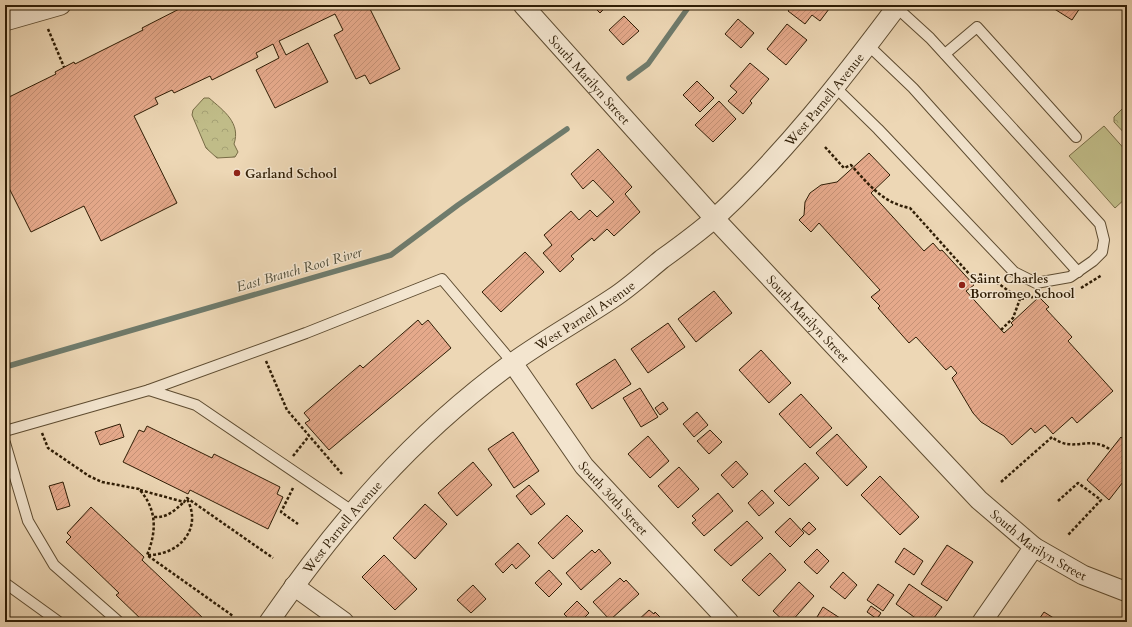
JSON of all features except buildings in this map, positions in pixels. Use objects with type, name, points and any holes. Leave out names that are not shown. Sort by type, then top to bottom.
[{"type":"street","points":[[5,21],[61,5]]},
{"type":"street","name":"South Marilyn Street","points":[[523,5],[714,218],[979,500],[1034,547],[1083,575],[1127,592]]},
{"type":"street","name":"West Parnell Avenue","points":[[269,622],[294,586],[352,511],[396,462],[450,410],[512,362],[616,296],[714,218],[781,151],[835,87],[897,6]]},
{"type":"street","name":"South 30th Street","points":[[512,362],[584,466],[729,622]]},
{"type":"street","points":[[982,622],[1034,547]]},
{"type":"street","points":[[294,586],[344,622]]},
{"type":"lane","points":[[835,87],[878,129],[1014,272],[1036,283],[1070,277],[1093,261],[1102,252],[1104,240],[1100,224],[945,54],[897,6]]},
{"type":"lane","points":[[945,54],[977,27],[1076,136]]},
{"type":"lane","points":[[868,45],[912,88],[1078,272]]},
{"type":"lane","points":[[5,431],[149,390],[261,349],[442,279],[512,362]]},
{"type":"lane","points":[[149,390],[196,404],[352,511]]},
{"type":"lane","points":[[5,443],[28,521],[54,565],[119,622]]},
{"type":"lane","points":[[5,583],[59,622]]},
{"type":"path","points":[[48,29],[64,67]]},
{"type":"path","points":[[825,147],[844,168],[851,165],[882,197],[900,206],[910,208],[971,276],[985,274],[1020,299],[1036,296]]},
{"type":"path","points":[[1049,296],[1071,293],[1088,285],[1102,274]]},
{"type":"path","points":[[1001,330],[1013,318],[1020,299]]},
{"type":"path","points":[[261,349],[287,410],[342,474]]},
{"type":"path","points":[[38,421],[48,448],[56,456],[89,476],[102,482],[139,489],[184,502]]},
{"type":"path","points":[[286,466],[309,436]]},
{"type":"path","points":[[1001,482],[1052,437],[1062,444],[1069,446],[1098,442],[1111,450]]},
{"type":"path","points":[[1058,501],[1078,483],[1101,500],[1068,535]]},
{"type":"path","points":[[294,486],[281,512],[298,524]]},
{"type":"path","points":[[139,489],[150,506],[154,517],[152,542],[147,555]]},
{"type":"path","points":[[154,517],[162,518],[167,516],[187,498]]},
{"type":"path","points":[[147,555],[167,552],[175,548],[187,535],[191,526],[192,516],[191,507],[187,498]]},
{"type":"path","points":[[187,498],[273,558]]},
{"type":"path","points":[[147,555],[233,616]]},
{"type":"green space","points":[[204,98],[209,98],[230,118],[235,130],[236,137],[234,144],[238,152],[235,157],[217,158],[206,148],[192,115],[193,110]]},
{"type":"green space","points":[[1127,104],[1127,136],[1114,122],[1114,117]]},
{"type":"green space","points":[[1104,126],[1127,152],[1127,197],[1115,208],[1069,156]]},
{"type":"waterway","name":"East Branch Root River","points":[[629,78],[648,64],[690,5]]},
{"type":"waterway","name":"East Branch Root River","points":[[5,367],[391,255],[458,205],[567,129]]},
{"type":"place","name":"Garland School","points":[[237,173]]},
{"type":"place","name":"Saint Charles Borromeo School","points":[[962,285]]}]
